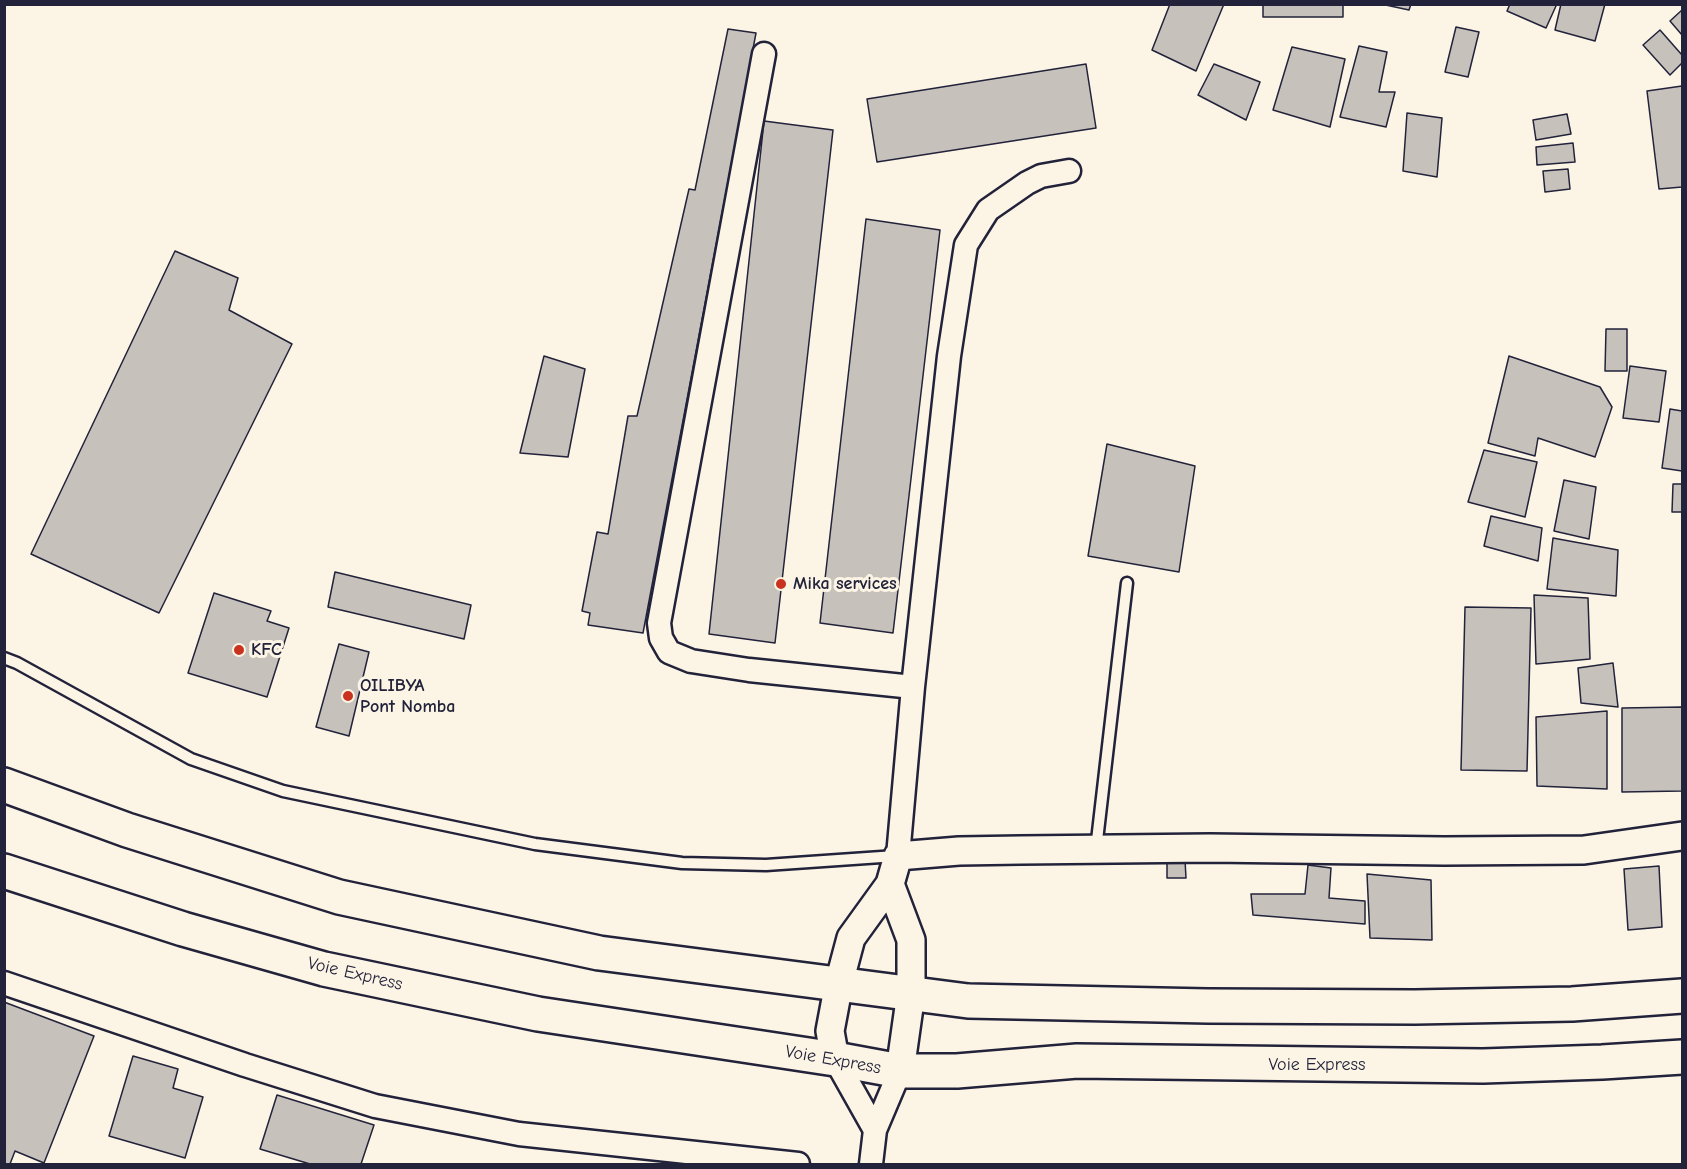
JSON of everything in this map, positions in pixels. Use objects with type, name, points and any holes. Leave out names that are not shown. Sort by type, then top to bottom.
[{"type":"highway","points":[[4,785],[127,830],[339,897],[599,953],[968,1001],[1316,1008],[1572,1004],[1683,996]]},
{"type":"highway","name":"Voie Express","points":[[4,872],[183,929],[324,969],[538,1014],[900,1071],[957,1071],[1077,1061],[1483,1066],[1683,1057]]},
{"type":"street","points":[[764,54],[659,623],[661,638],[669,652],[691,661],[749,670],[913,687]]},
{"type":"street","points":[[875,1130],[834,1059],[830,1031],[838,983],[851,938],[890,884],[898,856],[913,687],[949,356],[966,245],[988,210],[1041,176],[1069,171]]},
{"type":"street","points":[[898,856],[959,851],[1210,848],[1584,850],[1683,836]]},
{"type":"street","points":[[871,1164],[875,1130],[900,1071],[911,993],[911,939],[890,884]]},
{"type":"street","points":[[4,983],[245,1065],[375,1106],[519,1134],[798,1164]]},
{"type":"lane","points":[[1096,849],[1127,584]]},
{"type":"lane","points":[[4,658],[111,713],[191,759],[283,791],[535,844],[682,863],[766,865],[898,856]]},
{"type":"building","points":[[1170,4],[1224,4],[1196,71],[1152,50]]},
{"type":"building","points":[[1263,4],[1343,4],[1343,17],[1263,17]]},
{"type":"building","points":[[1381,4],[1411,4],[1409,10]]},
{"type":"building","points":[[1510,4],[1553,4],[1556,6],[1546,28],[1507,11]]},
{"type":"building","points":[[1561,4],[1605,4],[1595,41],[1555,30]]},
{"type":"building","points":[[1682,10],[1682,35],[1670,21]]},
{"type":"building","points":[[1456,27],[1479,32],[1468,77],[1445,72]]},
{"type":"building","points":[[728,29],[756,33],[643,633],[588,625],[590,613],[582,611],[597,532],[608,534],[628,416],[637,416],[689,189],[695,190]]},
{"type":"building","points":[[1660,30],[1682,55],[1682,63],[1670,75],[1643,45]]},
{"type":"building","points":[[1359,46],[1387,52],[1379,92],[1395,92],[1386,127],[1340,117]]},
{"type":"building","points":[[1292,47],[1345,59],[1330,127],[1273,110]]},
{"type":"building","points":[[1086,64],[1096,128],[877,162],[867,99]]},
{"type":"building","points":[[1214,64],[1260,82],[1246,120],[1198,95]]},
{"type":"building","points":[[1682,86],[1682,187],[1659,189],[1647,91]]},
{"type":"building","points":[[1407,113],[1442,118],[1437,177],[1403,171]]},
{"type":"building","points":[[1567,114],[1571,134],[1536,140],[1533,120]]},
{"type":"building","points":[[764,121],[833,130],[775,643],[709,634]]},
{"type":"building","points":[[1573,143],[1575,162],[1537,165],[1536,147]]},
{"type":"building","points":[[1568,169],[1570,189],[1545,192],[1543,171]]},
{"type":"building","points":[[866,219],[940,230],[893,633],[820,623]]},
{"type":"building","points":[[175,251],[238,278],[229,310],[292,344],[159,613],[31,554]]},
{"type":"building","points":[[1606,329],[1627,329],[1627,371],[1605,371]]},
{"type":"building","points":[[544,356],[585,369],[568,457],[520,453]]},
{"type":"building","points":[[1509,356],[1600,387],[1612,407],[1595,457],[1538,438],[1535,456],[1488,443]]},
{"type":"building","points":[[1630,366],[1666,371],[1659,422],[1623,418]]},
{"type":"building","points":[[1670,409],[1682,411],[1682,471],[1662,468]]},
{"type":"building","points":[[1107,444],[1195,466],[1179,572],[1088,556]]},
{"type":"building","points":[[1484,450],[1537,462],[1525,517],[1468,502]]},
{"type":"building","points":[[1564,480],[1596,487],[1589,539],[1554,531]]},
{"type":"building","points":[[1673,484],[1682,484],[1682,512],[1672,512]]},
{"type":"building","points":[[1491,516],[1542,528],[1538,561],[1484,546]]},
{"type":"building","points":[[1553,538],[1618,550],[1616,596],[1547,589]]},
{"type":"building","points":[[335,572],[471,605],[464,639],[328,607]]},
{"type":"building","name":"KFC","points":[[214,593],[271,611],[267,621],[289,628],[267,697],[188,673]]},
{"type":"building","points":[[1534,595],[1588,598],[1590,659],[1536,664]]},
{"type":"building","points":[[1465,607],[1531,608],[1527,771],[1461,770]]},
{"type":"building","points":[[339,644],[369,652],[349,736],[316,727]]},
{"type":"building","points":[[1613,663],[1618,707],[1581,703],[1578,668]]},
{"type":"building","points":[[1682,707],[1682,791],[1622,792],[1622,708]]},
{"type":"building","points":[[1607,711],[1607,789],[1537,786],[1536,717]]},
{"type":"building","points":[[1167,860],[1185,860],[1186,878],[1167,878]]},
{"type":"building","points":[[1308,865],[1331,868],[1329,898],[1365,901],[1365,924],[1253,915],[1251,894],[1305,894]]},
{"type":"building","points":[[1659,866],[1662,927],[1628,930],[1624,869]]},
{"type":"building","points":[[1367,874],[1431,880],[1432,940],[1370,938]]},
{"type":"building","points":[[4,1002],[94,1036],[44,1163],[15,1151],[10,1164],[4,1164]]},
{"type":"building","points":[[133,1056],[178,1069],[173,1088],[203,1097],[185,1158],[109,1136]]},
{"type":"building","points":[[277,1095],[374,1125],[361,1164],[310,1164],[260,1149]]},
{"type":"place","name":"Mika services","points":[[781,584]]},
{"type":"place","name":"KFC","points":[[239,650]]},
{"type":"place","name":"OILIBYA Pont Nomba","points":[[348,696]]}]
